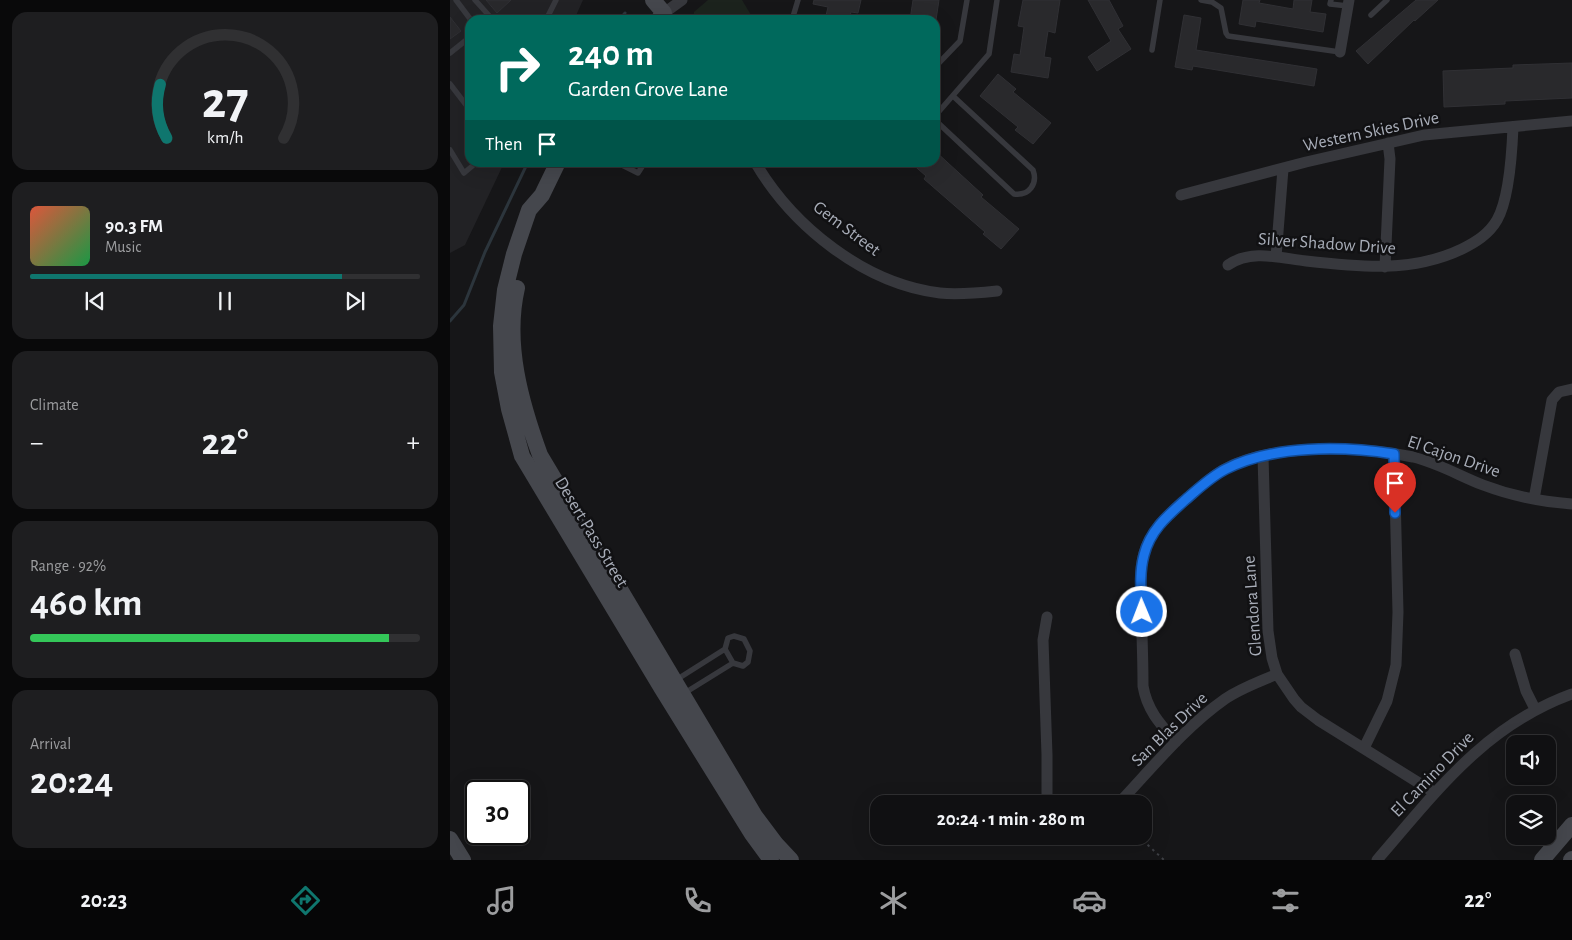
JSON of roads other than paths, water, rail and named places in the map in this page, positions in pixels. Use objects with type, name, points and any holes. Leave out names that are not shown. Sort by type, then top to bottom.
[{"type":"street","points":[[653,0],[662,15]]},
{"type":"street","points":[[667,15],[682,0]]},
{"type":"street","points":[[1340,52],[1349,3]]},
{"type":"street","name":"Western Skies Drive","points":[[1181,195],[1388,143],[1438,133],[1572,121]]},
{"type":"street","name":"Silver Shadow Drive","points":[[1228,265],[1247,255],[1351,266],[1385,267],[1417,265],[1438,259],[1475,243],[1496,222],[1504,204],[1513,146],[1513,127]]},
{"type":"street","points":[[1385,267],[1390,158],[1388,143]]},
{"type":"street","name":"Desert Pass Street","points":[[556,167],[542,194],[538,216],[525,252],[516,293],[513,322],[514,350],[519,388],[533,459],[672,692],[752,834],[771,860]]},
{"type":"street","name":"Gem Street","points":[[758,167],[772,188],[829,245],[853,262],[881,277],[904,286],[940,293],[965,294],[998,291]]},
{"type":"street","points":[[1276,257],[1283,169]]},
{"type":"street","points":[[1534,500],[1552,400],[1559,392],[1572,389]]},
{"type":"street","name":"El Cajon Drive","points":[[1176,742],[1153,716],[1145,697],[1143,686],[1141,575],[1144,554],[1150,538],[1164,518],[1209,480],[1236,464],[1263,456],[1349,449],[1394,454],[1444,467],[1484,485],[1534,500],[1572,504]]},
{"type":"street","points":[[1364,748],[1387,701],[1396,665],[1398,612],[1394,454]]},
{"type":"street","name":"Glendora Lane","points":[[1263,456],[1268,631],[1277,674],[1301,707],[1318,720],[1436,792]]},
{"type":"street","points":[[1046,795],[1047,755],[1043,640],[1047,617]]},
{"type":"street","points":[[1515,654],[1526,691],[1535,709]]},
{"type":"street","name":"San Blas Drive","points":[[1126,795],[1199,720],[1226,699],[1247,686],[1277,674]]},
{"type":"street","name":"Desert Pass Street","points":[[672,692],[755,816],[791,860]]},
{"type":"street","name":"El Camino Drive","points":[[1377,860],[1436,792],[1475,751],[1494,735],[1535,709],[1572,694]]},
{"type":"street","points":[[1542,860],[1572,825]]},
{"type":"street","points":[[450,839],[463,860]]},
{"type":"lane","points":[[456,0],[468,15]]},
{"type":"lane","points":[[474,0],[488,15]]},
{"type":"lane","points":[[548,15],[556,0]]},
{"type":"lane","points":[[794,15],[798,0]]},
{"type":"lane","points":[[940,62],[960,41],[967,0]]},
{"type":"lane","points":[[940,112],[989,54],[997,0]]},
{"type":"lane","points":[[1152,50],[1160,0]]},
{"type":"lane","points":[[1201,0],[1212,2],[1221,8],[1228,36],[1340,52]]},
{"type":"lane","points":[[1330,0],[1330,4],[1349,3]]},
{"type":"lane","points":[[1371,15],[1387,0]]},
{"type":"lane","points":[[450,53],[465,41]]},
{"type":"lane","points":[[450,84],[465,104]]},
{"type":"lane","points":[[940,123],[1014,194],[1021,195],[1031,189],[1035,183],[1033,170],[953,96]]},
{"type":"lane","points":[[450,150],[464,173],[471,167]]},
{"type":"lane","points":[[626,167],[638,173],[642,167]]},
{"type":"lane","points":[[740,637],[747,643],[750,650],[748,662],[743,666],[733,663],[672,692],[724,648],[728,638],[740,637]]},
{"type":"lane","points":[[724,648],[733,663]]},
{"type":"waterway","points":[[450,321],[464,305],[485,252],[526,167]]}]
